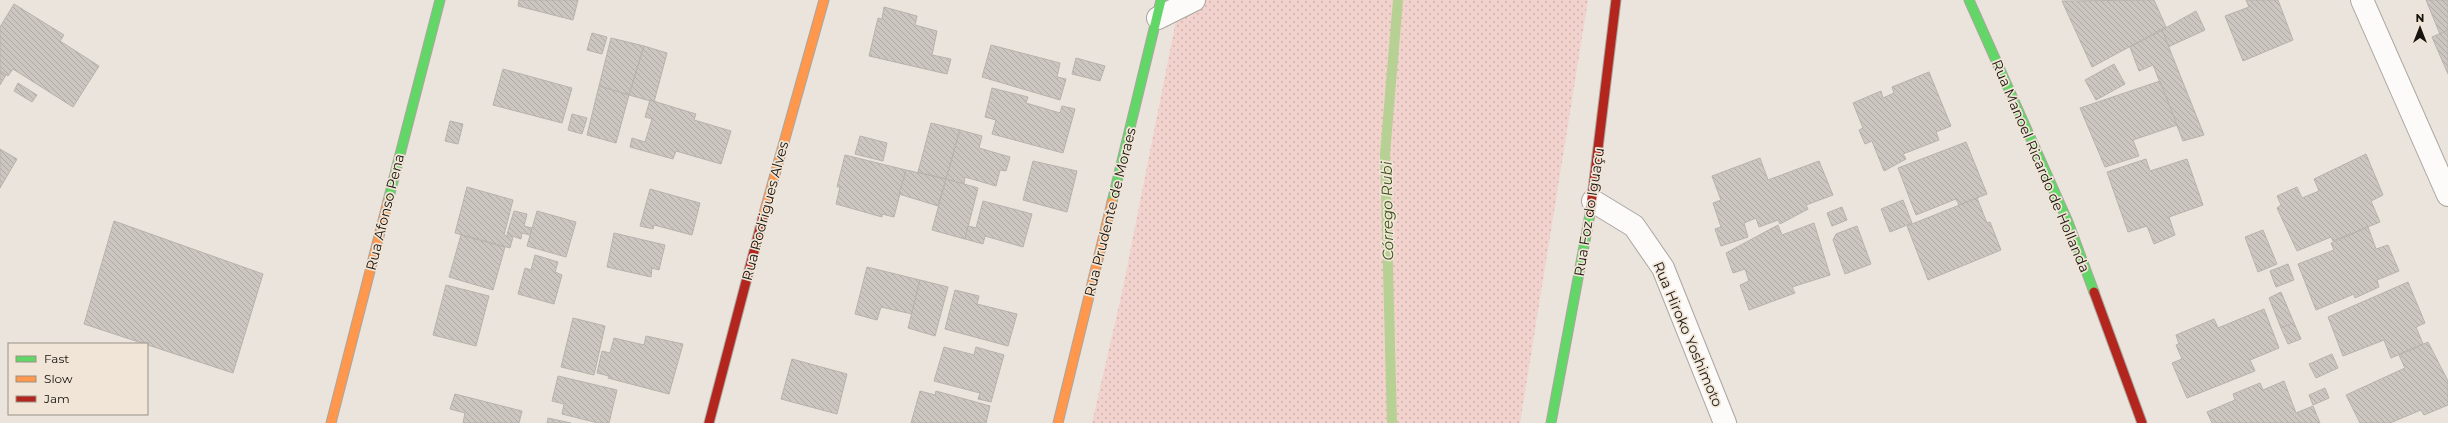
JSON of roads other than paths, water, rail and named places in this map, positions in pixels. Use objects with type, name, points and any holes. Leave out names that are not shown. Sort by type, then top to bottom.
[{"type":"street","name":"Rua Afonso Pena","points":[[331,423],[440,0]]},
{"type":"street","name":"Rua Rodrigues Alves","points":[[709,423],[771,185],[824,0]]},
{"type":"street","points":[[1160,9],[1194,0]]},
{"type":"street","name":"Rua Foz do Iguaçu","points":[[1551,423],[1593,201],[1616,0]]},
{"type":"street","name":"Rua Manoel Ricardo de Hollanda","points":[[1968,0],[2068,222],[2142,423]]},
{"type":"street","points":[[2362,0],[2448,195]]},
{"type":"street","name":"Rua Prudente de Moraes","points":[[1058,423],[1160,9]]},
{"type":"street","name":"Rua Hiroko Yoshimoto","points":[[1593,201],[1634,226],[1663,268],[1725,423]]},
{"type":"waterway","name":"Córrego Rubi","points":[[1392,423],[1385,154],[1398,0]]}]
